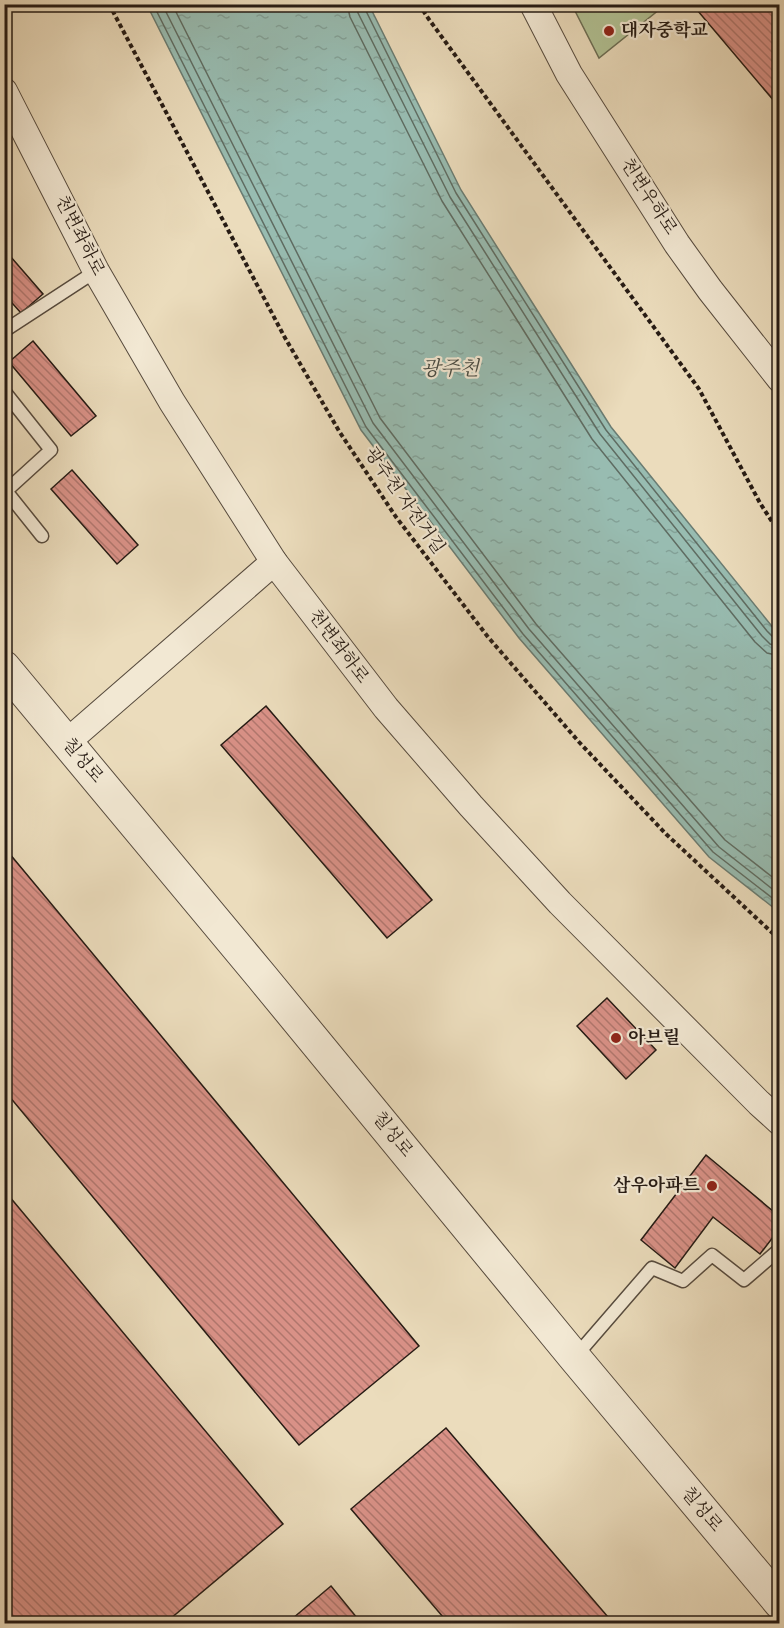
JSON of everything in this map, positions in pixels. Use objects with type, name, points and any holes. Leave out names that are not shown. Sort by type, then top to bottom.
[{"type":"street","name":"천변우하로","points":[[533,4],[569,74],[677,243],[710,290],[780,379]]},
{"type":"street","name":"천변좌하로","points":[[4,92],[96,270],[172,402],[274,562],[386,708],[471,806],[560,903],[780,1122]]},
{"type":"street","points":[[67,742],[274,562]]},
{"type":"street","name":"칠성로","points":[[4,667],[780,1603]]},
{"type":"lane","points":[[4,331],[96,270]]},
{"type":"lane","points":[[4,391],[51,450],[5,490],[42,536]]},
{"type":"lane","points":[[575,1358],[652,1268],[683,1281],[712,1255],[744,1280],[780,1249]]},
{"type":"path","name":"광주천 자전거길","points":[[109,4],[284,336],[339,431],[396,517],[488,637],[579,742],[666,834],[780,940]]},
{"type":"path","points":[[419,4],[699,389],[760,502],[780,534]]},
{"type":"green space","name":"대자중학교","points":[[572,5],[665,5],[599,58]]},
{"type":"water","name":"광주천","points":[[147,5],[369,5],[461,190],[611,427],[779,635],[779,912],[709,857],[519,638],[361,430]]},
{"type":"building","points":[[692,4],[776,4],[780,8],[780,108]]},
{"type":"building","points":[[4,249],[43,294],[21,313],[4,294]]},
{"type":"building","points":[[33,341],[96,416],[71,436],[9,362]]},
{"type":"building","points":[[72,470],[138,545],[117,564],[51,489]]},
{"type":"building","points":[[266,706],[432,900],[387,938],[221,745]]},
{"type":"building","points":[[4,847],[419,1346],[299,1445],[4,1090]]},
{"type":"building","name":"아브릴","points":[[607,998],[656,1050],[626,1079],[577,1026]]},
{"type":"building","name":"삼우아파트","points":[[706,1155],[780,1217],[780,1228],[760,1254],[713,1217],[675,1268],[641,1240]]},
{"type":"building","points":[[4,1190],[283,1524],[164,1624],[4,1624]]},
{"type":"building","points":[[446,1428],[614,1624],[449,1624],[351,1509]]},
{"type":"building","points":[[331,1586],[362,1624],[286,1624]]},
{"type":"place","name":"대자중학교","points":[[609,31]]},
{"type":"place","name":"아브릴","points":[[616,1038]]},
{"type":"place","name":"삼우아파트","points":[[712,1186]]}]
